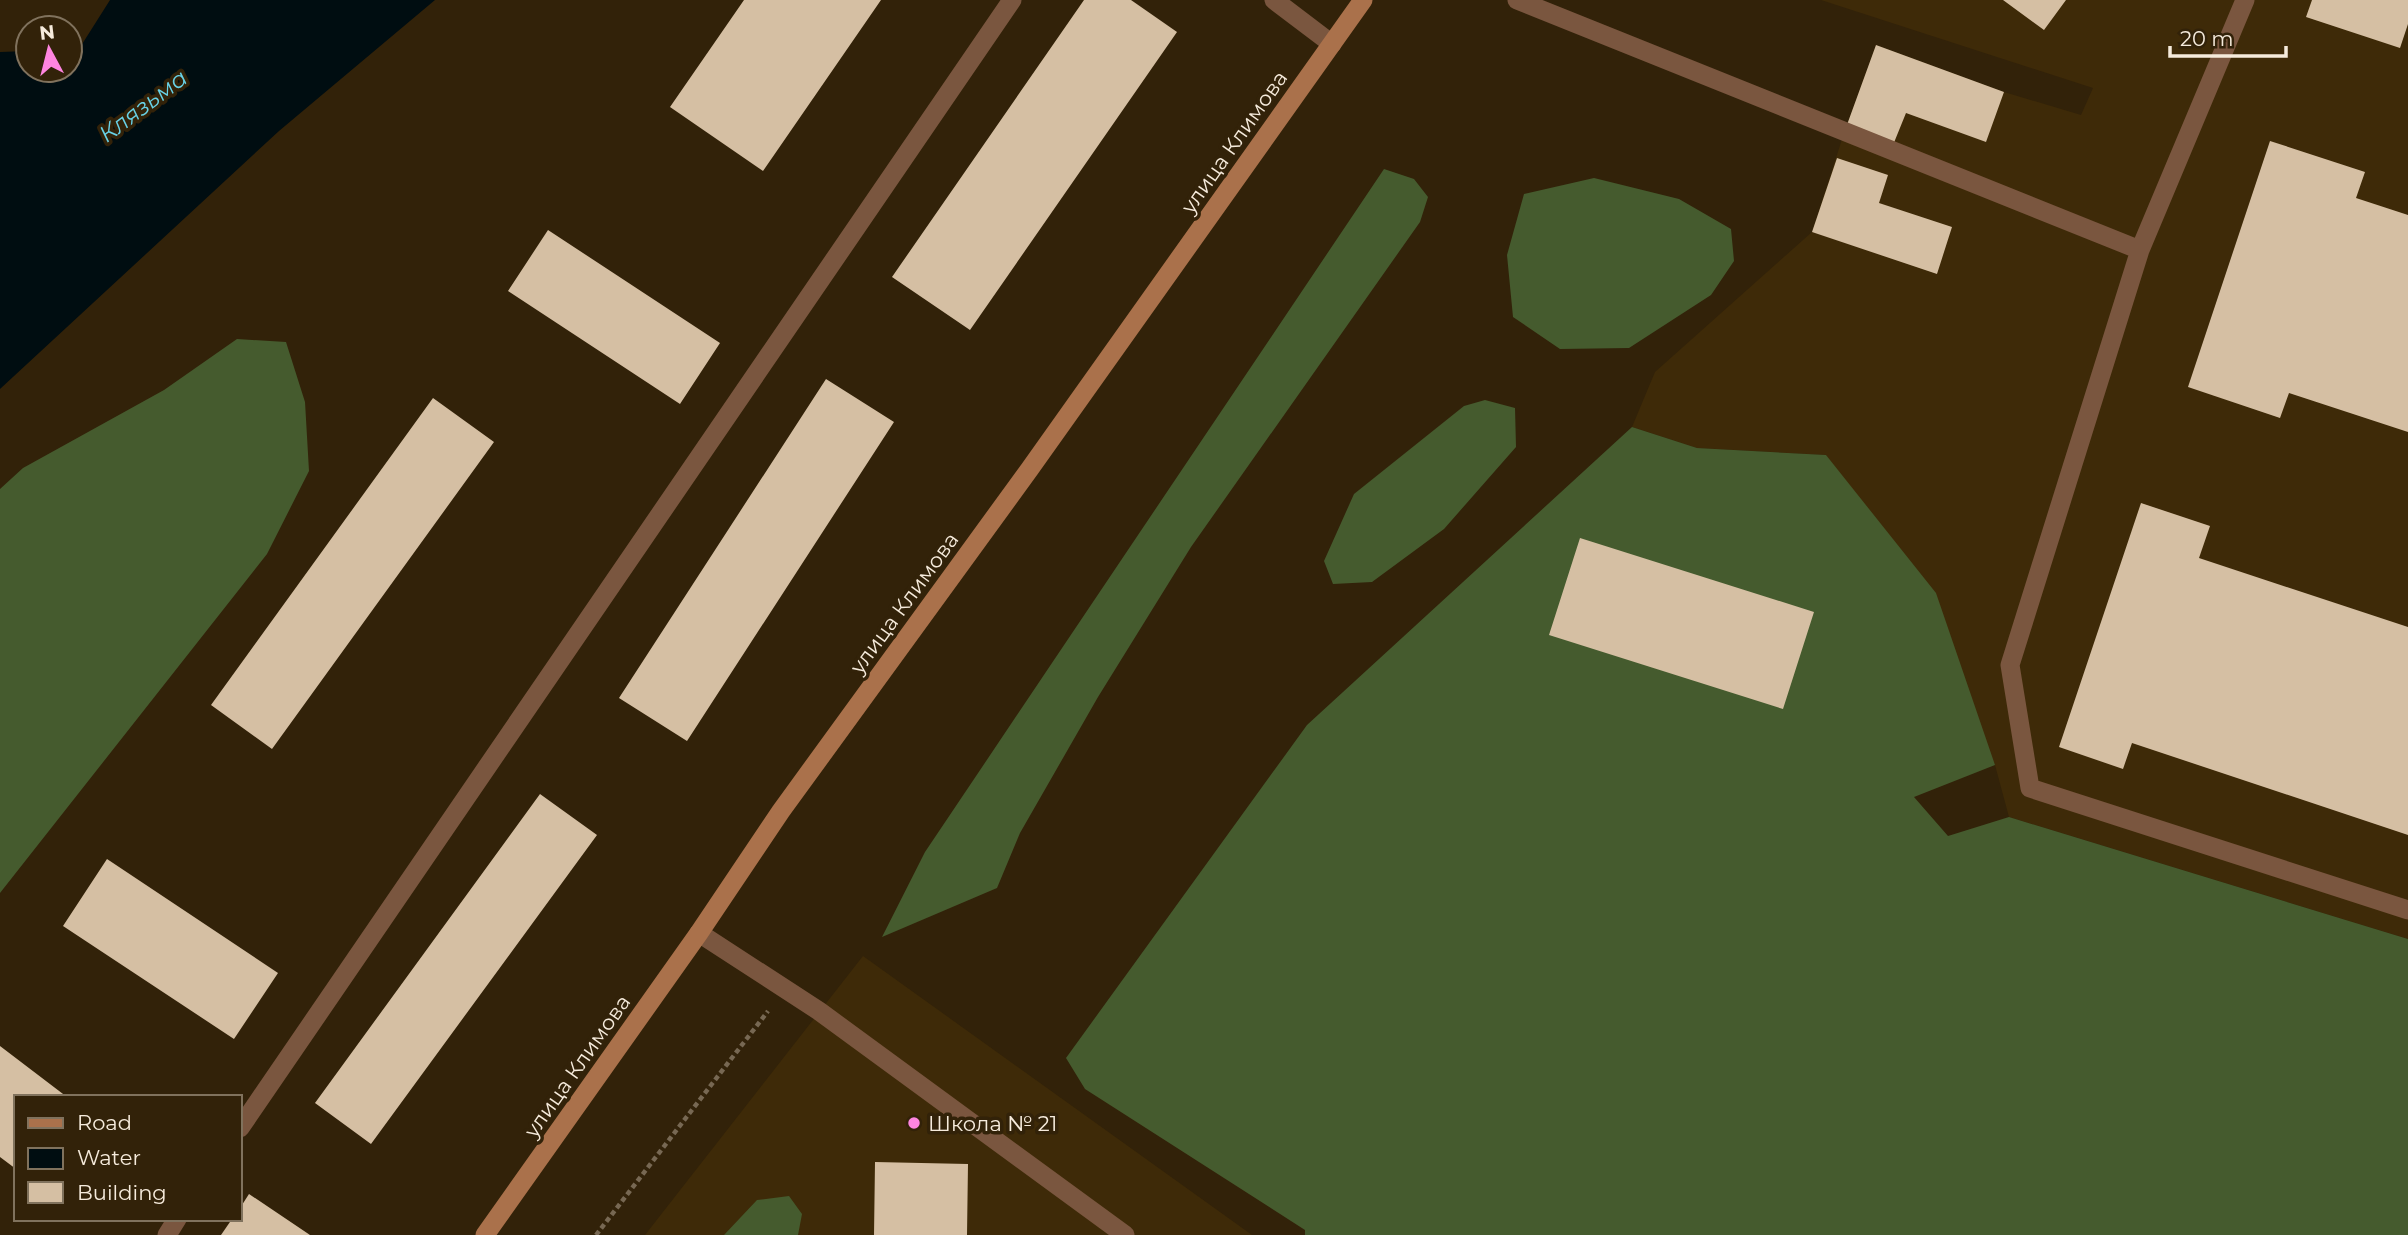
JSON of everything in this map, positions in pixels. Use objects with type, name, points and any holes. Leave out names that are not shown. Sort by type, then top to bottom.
[{"type":"main road","name":"улица Климова","points":[[485,1235],[699,933],[781,811],[1021,481],[1363,0]]},
{"type":"lane","points":[[242,1125],[1013,0]]},
{"type":"lane","points":[[1274,0],[1332,44]]},
{"type":"lane","points":[[1517,0],[2140,250]]},
{"type":"lane","points":[[2245,0],[2140,250],[2010,664],[2030,788],[2408,910]]},
{"type":"lane","points":[[699,933],[819,1011],[1125,1235]]},
{"type":"path","points":[[596,1235],[785,989]]},
{"type":"shaded area","points":[[1821,0],[2408,0],[2408,939],[2009,817],[1995,765],[1826,455],[1697,448],[1632,427],[1655,372],[1812,232],[1876,45],[2004,92],[2081,115],[2093,88]]},
{"type":"shaded area","name":"Школа № 21","points":[[863,956],[1252,1235],[645,1235]]},
{"type":"green space","points":[[1384,169],[1414,179],[1428,197],[1420,222],[1191,547],[1098,697],[1020,833],[997,888],[882,937],[925,852]]},
{"type":"green space","points":[[1594,178],[1679,199],[1731,229],[1734,261],[1711,295],[1629,348],[1560,349],[1513,317],[1507,255],[1524,194]]},
{"type":"green space","points":[[237,339],[286,342],[305,402],[309,471],[267,554],[0,893],[0,489],[23,468],[164,390]]},
{"type":"green space","points":[[1485,400],[1515,408],[1516,447],[1444,529],[1372,582],[1333,584],[1324,561],[1354,494],[1464,406]]},
{"type":"green space","points":[[1632,427],[1697,448],[1826,455],[1936,593],[1995,765],[1914,797],[1948,836],[2009,817],[2408,939],[2408,1235],[1305,1235],[1305,1230],[1085,1089],[1066,1058],[1307,725]]},
{"type":"green space","points":[[789,1196],[802,1214],[798,1235],[724,1235],[757,1200]]},
{"type":"water","name":"Клязьма","points":[[110,0],[435,0],[279,131],[0,389],[0,52],[14,52],[14,84],[84,84],[84,41]]},
{"type":"building","points":[[744,0],[881,0],[763,171],[670,107]]},
{"type":"building","points":[[1084,0],[1131,0],[1177,32],[970,330],[892,277]]},
{"type":"building","points":[[2003,0],[2066,0],[2044,30]]},
{"type":"building","points":[[2312,0],[2408,0],[2408,24],[2400,48],[2306,17]]},
{"type":"building","points":[[1876,45],[2004,92],[1986,142],[1906,113],[1891,150],[1844,133]]},
{"type":"building","points":[[2270,141],[2365,172],[2356,198],[2408,215],[2408,432],[2289,393],[2280,418],[2188,387]]},
{"type":"building","points":[[1837,158],[1888,175],[1879,203],[1952,227],[1937,274],[1812,232]]},
{"type":"building","points":[[548,230],[720,343],[680,404],[508,291]]},
{"type":"building","points":[[826,379],[894,422],[687,741],[619,698]]},
{"type":"building","points":[[433,398],[494,442],[272,749],[211,705]]},
{"type":"building","points":[[2141,503],[2210,526],[2199,558],[2408,627],[2408,835],[2132,743],[2123,769],[2059,747]]},
{"type":"building","points":[[1580,538],[1814,612],[1783,709],[1549,635]]},
{"type":"building","points":[[540,794],[597,835],[371,1144],[315,1103]]},
{"type":"building","points":[[107,859],[278,973],[234,1039],[63,926]]},
{"type":"building","points":[[0,1046],[64,1095],[14,1095],[14,1168],[0,1157]]},
{"type":"building","points":[[875,1162],[968,1164],[967,1235],[874,1235]]},
{"type":"building","points":[[249,1194],[310,1235],[221,1235],[231,1221],[242,1221],[242,1205]]},
{"type":"place","name":"Школа № 21","points":[[914,1123]]}]
